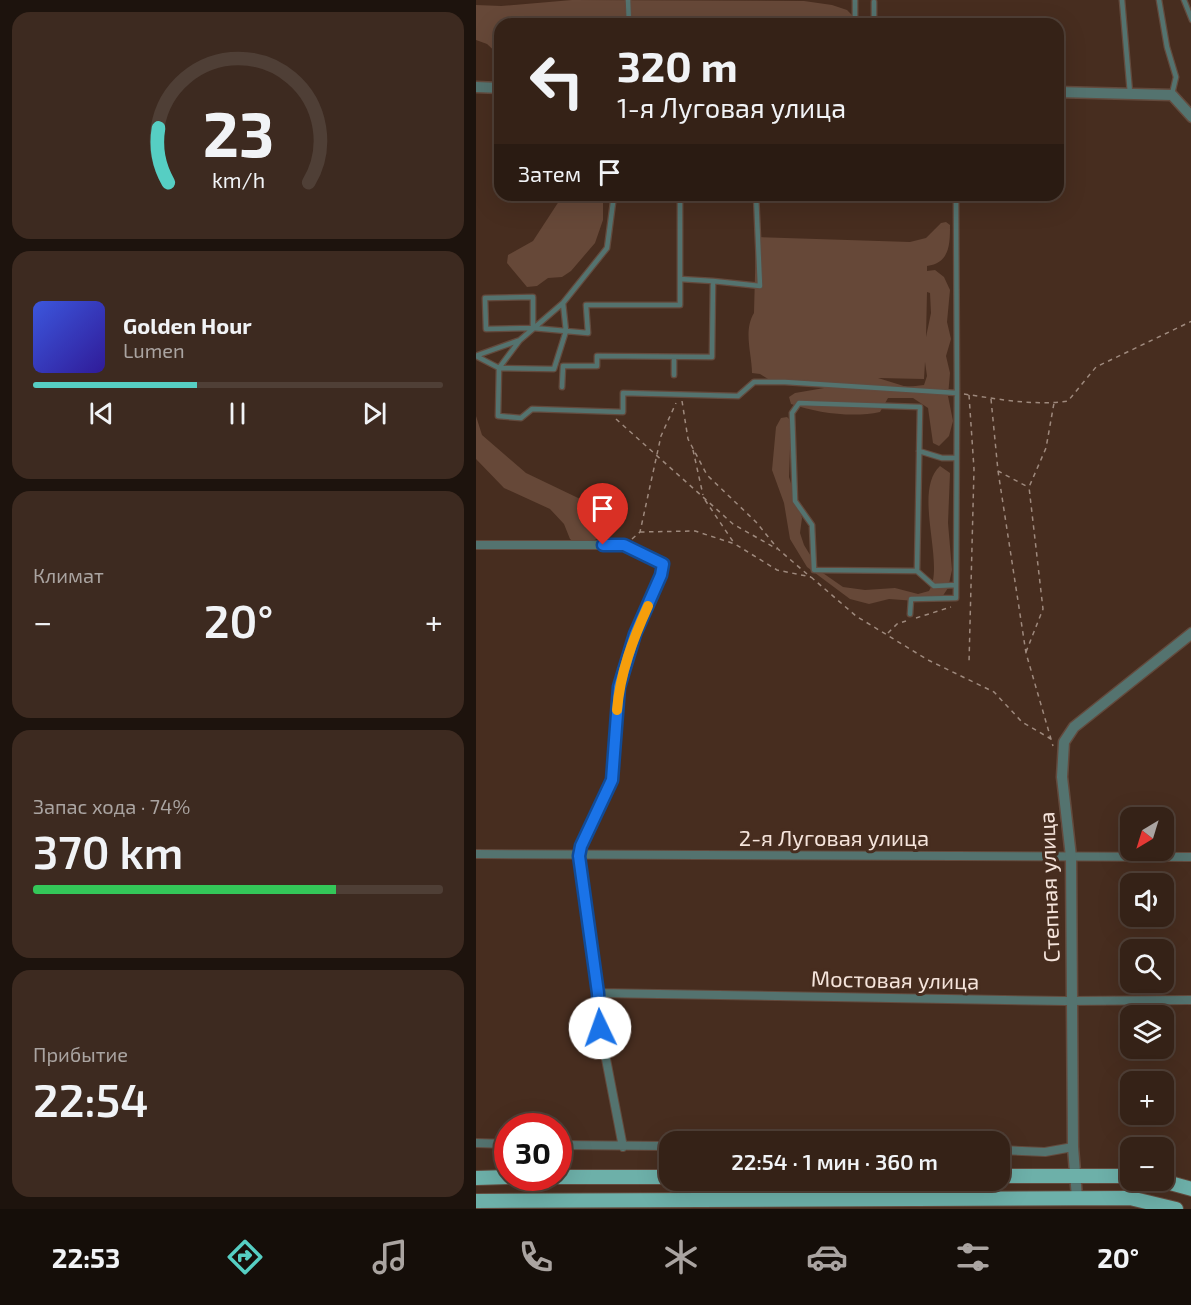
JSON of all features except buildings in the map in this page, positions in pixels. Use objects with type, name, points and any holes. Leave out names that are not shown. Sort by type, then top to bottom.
[{"type":"main road","points":[[1010,1175],[1076,1170],[1120,1175]]},
{"type":"main road","points":[[572,1177],[659,1177]]},
{"type":"main road","points":[[476,1178],[494,1178]]},
{"type":"main road","points":[[1174,1184],[1192,1186]]},
{"type":"main road","points":[[476,1201],[689,1205],[1130,1198],[1176,1209]]},
{"type":"street","points":[[476,87],[494,88]]},
{"type":"street","points":[[1064,92],[1172,95],[1192,117]]},
{"type":"street","points":[[476,545],[624,545],[663,564],[661,575],[635,634],[619,687],[612,780],[585,833],[579,856],[598,993],[601,1038],[623,1147]]},
{"type":"street","name":"Степная улица","points":[[1077,1198],[1073,1148],[1071,857],[1062,777],[1064,742],[1074,727],[1192,633]]},
{"type":"street","name":"2-я Луговая улица","points":[[476,854],[1192,857]]},
{"type":"street","name":"Мостовая улица","points":[[598,993],[1192,1000]]},
{"type":"street","points":[[476,1143],[494,1144]]},
{"type":"street","points":[[572,1145],[659,1146]]},
{"type":"street","points":[[1010,1150],[1045,1152],[1073,1148]]},
{"type":"lane","points":[[628,0],[629,18]]},
{"type":"lane","points":[[855,0],[856,18]]},
{"type":"lane","points":[[1122,0],[1130,93]]},
{"type":"lane","points":[[1159,0],[1167,47],[1176,77],[1172,95]]},
{"type":"lane","points":[[1184,0],[1192,20]]},
{"type":"lane","points":[[874,18],[875,2]]},
{"type":"lane","points":[[613,201],[607,248],[563,303],[520,340],[499,368],[498,416],[521,418],[532,409],[562,408],[623,412],[623,393],[676,392],[738,396],[754,382],[957,393]]},
{"type":"lane","points":[[533,328],[533,297],[485,298],[486,329],[533,328],[588,333],[586,305],[680,305],[680,201]]},
{"type":"lane","points":[[680,279],[760,286],[756,201]]},
{"type":"lane","points":[[910,615],[911,599],[956,598],[956,201]]},
{"type":"lane","points":[[562,387],[563,366],[597,366],[597,356],[712,357],[713,281]]},
{"type":"lane","points":[[520,340],[477,356],[483,362],[499,368],[554,369],[566,331],[563,303]]},
{"type":"lane","points":[[674,357],[674,375]]},
{"type":"lane","points":[[917,571],[920,408],[799,403],[792,413],[795,501],[812,525],[814,570],[917,571],[934,586],[956,585]]},
{"type":"lane","points":[[919,452],[942,458],[955,458]]},
{"type":"path","points":[[957,393],[991,399],[1054,403],[1068,401],[1096,367],[1192,321]]},
{"type":"path","points":[[676,392],[688,440],[707,475],[756,522],[778,549],[856,616],[928,660],[994,692],[1022,722],[1052,739]]},
{"type":"path","points":[[641,532],[661,436],[676,392]]},
{"type":"path","points":[[969,395],[974,469],[969,663]]},
{"type":"path","points":[[991,399],[998,471],[1026,653],[1054,749]]},
{"type":"path","points":[[1026,653],[1043,609],[1029,487],[1046,448],[1054,403]]},
{"type":"path","points":[[609,412],[657,458],[734,524],[778,549]]},
{"type":"path","points":[[693,448],[703,496],[735,543]]},
{"type":"path","points":[[998,471],[1029,487]]},
{"type":"path","points":[[624,545],[641,532],[695,531],[735,543],[777,570],[812,578]]},
{"type":"path","points":[[887,635],[897,624],[949,609]]},
{"type":"shaded area","points":[[572,0],[804,1],[832,5],[847,10],[854,18],[494,18],[494,50],[487,44],[476,40],[476,5],[501,6]]},
{"type":"shaded area","points":[[559,201],[603,201],[603,220],[595,243],[571,271],[562,277],[548,278],[537,286],[527,287],[507,263],[508,255],[533,241]]},
{"type":"shaded area","points":[[946,222],[950,225],[949,246],[944,257],[935,264],[927,266],[927,271],[935,270],[944,277],[950,290],[947,322],[951,339],[946,356],[950,373],[948,396],[953,421],[949,436],[939,446],[933,443],[928,408],[913,398],[888,398],[880,412],[869,414],[823,412],[791,404],[789,397],[795,393],[830,387],[773,382],[760,374],[752,373],[749,327],[754,313],[756,237],[910,242],[926,238],[941,223]],"holes":[[[927,292],[930,293],[931,313],[926,337]],[[925,362],[927,376],[924,385],[907,387],[878,378],[924,379]]]},
{"type":"shaded area","points":[[476,416],[482,435],[526,473],[599,508],[612,521],[613,530],[591,542],[576,544],[570,539],[564,524],[550,509],[504,488],[476,459]]},
{"type":"shaded area","points":[[787,417],[791,421],[789,477],[802,518],[800,533],[804,545],[820,571],[843,587],[865,590],[895,588],[918,594],[929,591],[934,564],[929,493],[932,478],[940,466],[950,473],[948,523],[952,570],[948,588],[942,597],[929,602],[889,599],[869,604],[850,599],[807,567],[790,539],[784,503],[772,470],[776,427],[781,418]]},
{"type":"slow traffic","points":[[617,710],[619,687],[635,634],[648,606]]},
{"type":"route","points":[[600,1028],[598,993],[579,856],[585,833],[612,780],[619,687],[635,634],[661,575],[663,564],[624,545],[603,545]]}]
